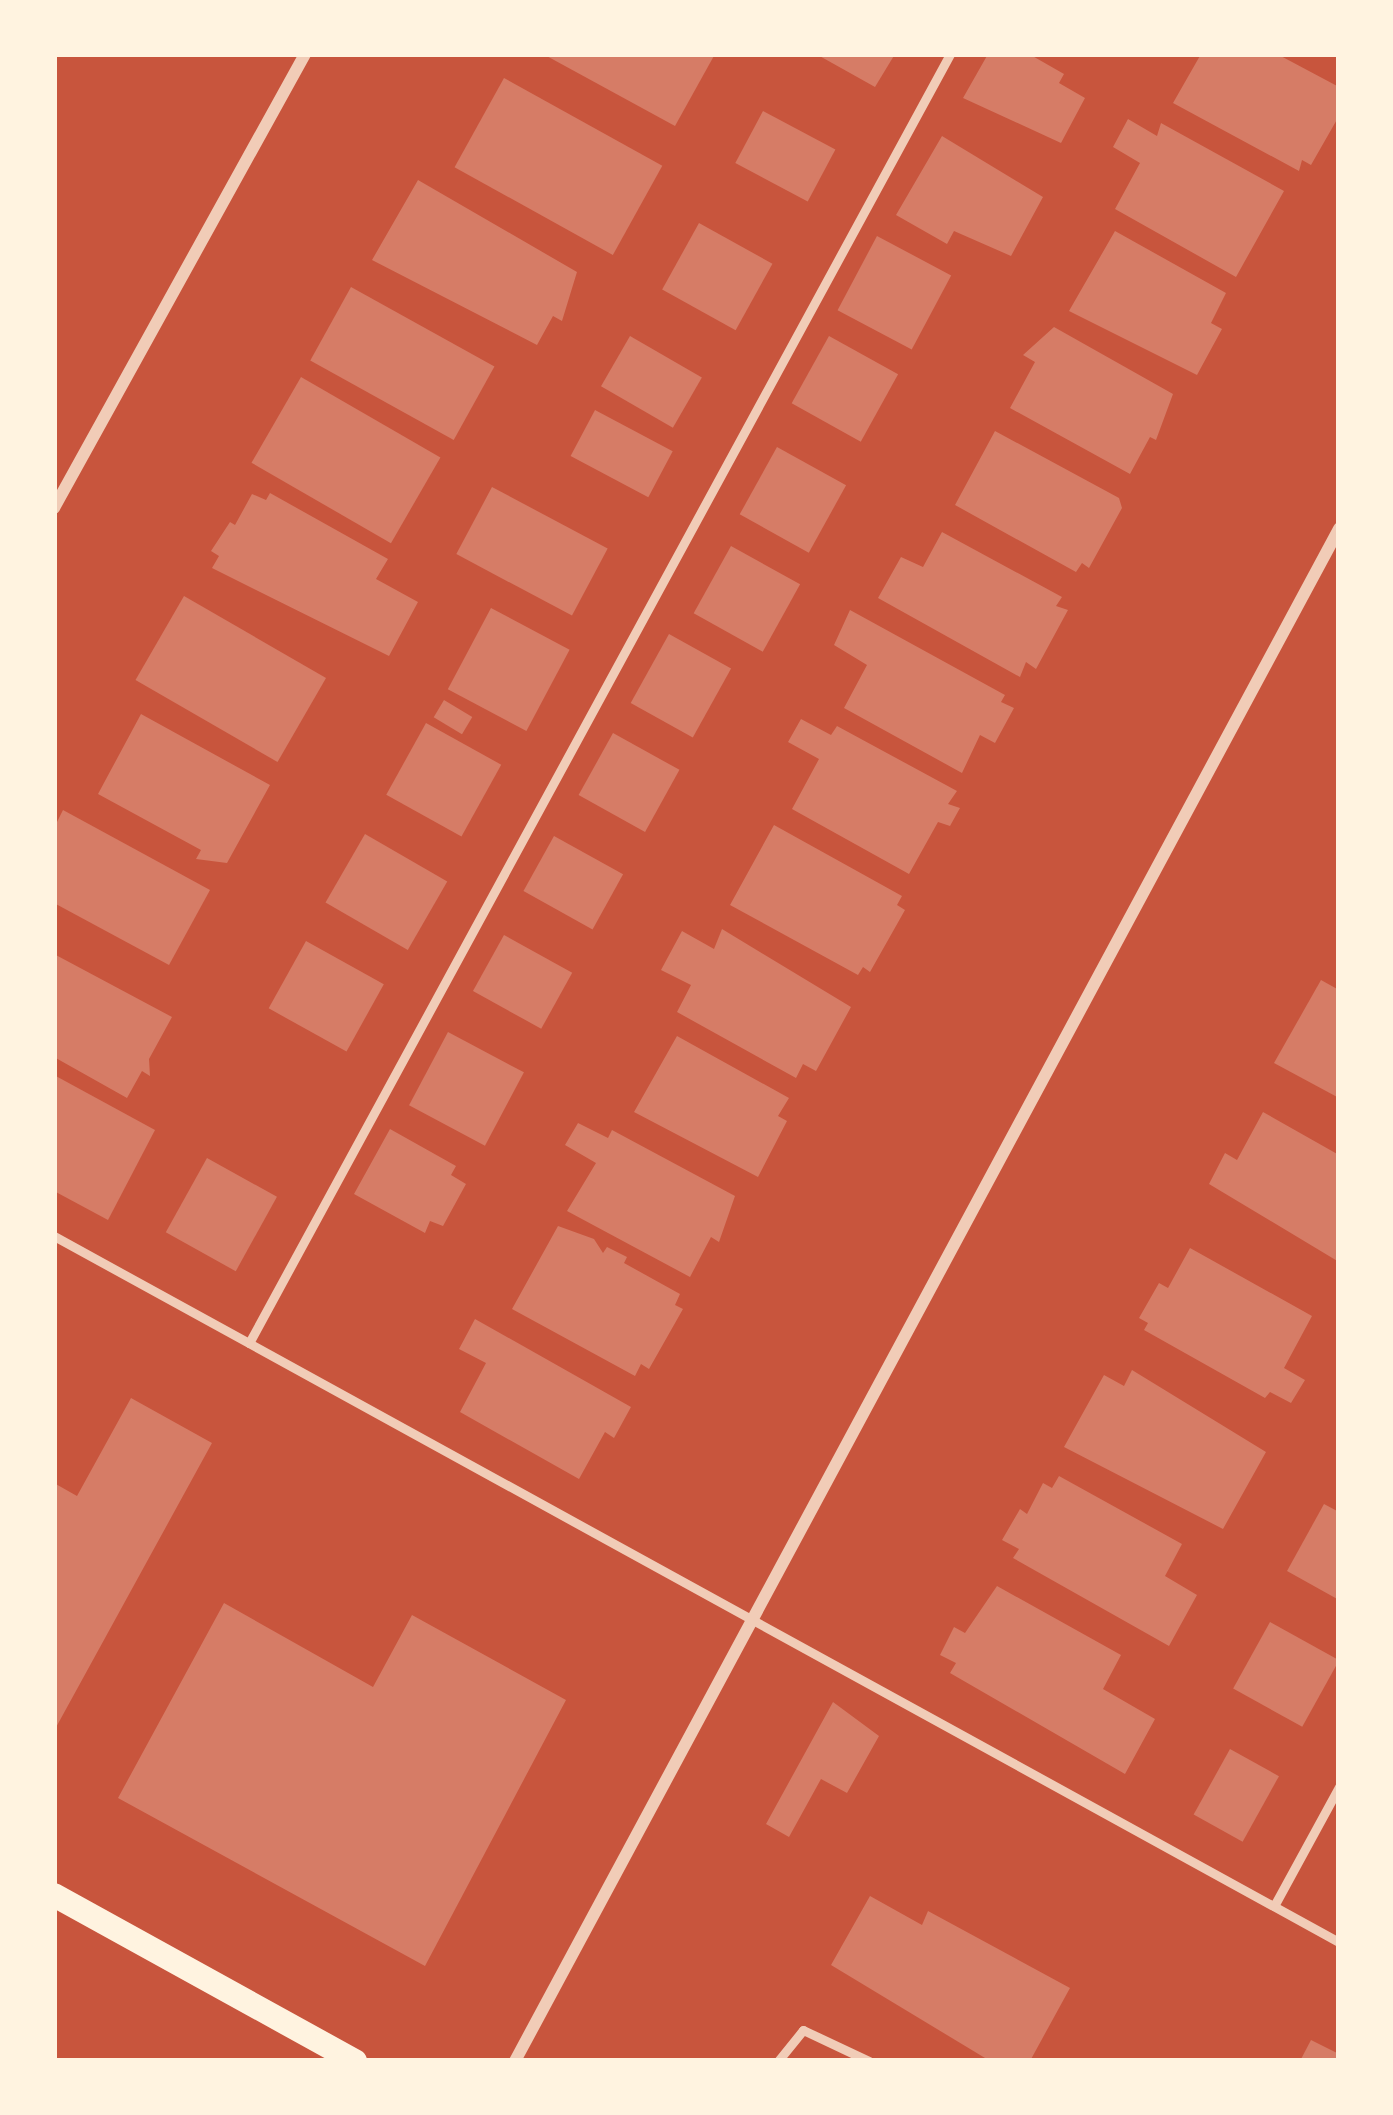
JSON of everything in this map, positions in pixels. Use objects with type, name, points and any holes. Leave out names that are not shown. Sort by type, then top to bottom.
[{"type":"main road","points":[[54,1894],[355,2061]]},
{"type":"street","points":[[54,508],[305,54]]},
{"type":"street","points":[[514,2061],[1339,529]]},
{"type":"lane","points":[[249,1343],[950,54]]},
{"type":"lane","points":[[54,1236],[1339,1942]]},
{"type":"lane","points":[[1274,1906],[1339,1786]]},
{"type":"lane","points":[[778,2061],[803,2030],[869,2061]]},
{"type":"building","points":[[543,54],[715,54],[675,126]]},
{"type":"building","points":[[816,54],[895,54],[875,87]]},
{"type":"building","points":[[988,54],[1029,54],[1064,74],[1059,83],[1085,98],[1061,143],[963,98]]},
{"type":"building","points":[[1201,54],[1277,54],[1339,87],[1339,116],[1311,165],[1302,160],[1299,171],[1173,103]]},
{"type":"building","points":[[504,78],[662,166],[613,255],[455,167]]},
{"type":"building","points":[[763,111],[835,149],[808,202],[735,163]]},
{"type":"building","points":[[1128,119],[1157,136],[1161,123],[1284,191],[1236,277],[1115,209],[1140,163],[1113,147]]},
{"type":"building","points":[[942,136],[1043,197],[1011,256],[954,231],[947,244],[896,215]]},
{"type":"building","points":[[418,180],[577,272],[562,321],[553,316],[537,345],[372,260]]},
{"type":"building","points":[[699,223],[772,264],[736,330],[662,289]]},
{"type":"building","points":[[1115,231],[1226,293],[1211,323],[1222,329],[1197,375],[1069,311]]},
{"type":"building","points":[[877,236],[951,275],[912,350],[838,310]]},
{"type":"building","points":[[351,287],[494,367],[454,440],[310,360]]},
{"type":"building","points":[[1054,327],[1173,394],[1156,440],[1150,437],[1130,474],[1010,408],[1035,362],[1023,355]]},
{"type":"building","points":[[630,336],[702,378],[673,428],[601,386]]},
{"type":"building","points":[[829,336],[898,374],[861,442],[792,403]]},
{"type":"building","points":[[301,377],[440,458],[391,543],[252,463]]},
{"type":"building","points":[[595,410],[673,451],[648,497],[571,456]]},
{"type":"building","points":[[995,431],[1119,498],[1122,508],[1089,568],[1082,563],[1076,572],[955,505]]},
{"type":"building","points":[[777,447],[846,485],[809,553],[740,514]]},
{"type":"building","points":[[492,487],[608,549],[572,616],[456,554]]},
{"type":"building","points":[[270,493],[388,559],[376,579],[418,602],[389,656],[212,568],[219,556],[211,551],[230,522],[235,525],[252,494],[266,500]]},
{"type":"building","points":[[942,532],[1062,597],[1056,606],[1068,610],[1036,669],[1026,662],[1020,677],[878,598],[901,557],[923,567]]},
{"type":"building","points":[[731,546],[800,584],[763,652],[694,613]]},
{"type":"building","points":[[184,596],[326,678],[278,762],[136,680]]},
{"type":"building","points":[[491,608],[570,650],[526,731],[448,689]]},
{"type":"building","points":[[850,610],[1005,695],[1001,702],[1014,708],[995,743],[980,735],[962,773],[844,708],[867,665],[834,645]]},
{"type":"building","points":[[669,634],[731,668],[693,738],[631,703]]},
{"type":"building","points":[[444,700],[472,717],[462,734],[434,717]]},
{"type":"building","points":[[141,714],[270,785],[227,863],[196,859],[201,850],[98,794]]},
{"type":"building","points":[[801,719],[831,735],[837,726],[957,791],[948,804],[960,808],[950,826],[938,822],[909,874],[792,809],[819,759],[788,742]]},
{"type":"building","points":[[426,723],[501,765],[461,836],[386,795]]},
{"type":"building","points":[[613,733],[679,770],[645,832],[579,795]]},
{"type":"building","points":[[63,810],[210,890],[169,965],[54,903],[54,828]]},
{"type":"building","points":[[774,825],[902,896],[897,905],[905,910],[870,972],[863,967],[858,975],[730,905]]},
{"type":"building","points":[[365,834],[447,882],[408,950],[326,902]]},
{"type":"building","points":[[554,836],[623,874],[593,929],[523,891]]},
{"type":"building","points":[[722,929],[851,1007],[816,1071],[803,1064],[796,1078],[677,1012],[691,985],[661,970],[682,931],[714,949]]},
{"type":"building","points":[[504,935],[572,973],[541,1029],[473,991]]},
{"type":"building","points":[[306,941],[384,984],[347,1051],[269,1008]]},
{"type":"building","points":[[54,954],[172,1017],[149,1059],[150,1076],[142,1071],[127,1098],[54,1057]]},
{"type":"building","points":[[1321,980],[1339,990],[1339,1098],[1274,1063]]},
{"type":"building","points":[[448,1032],[524,1072],[485,1146],[409,1105]]},
{"type":"building","points":[[677,1036],[789,1098],[778,1116],[787,1121],[758,1177],[634,1112]]},
{"type":"building","points":[[54,1075],[155,1130],[108,1220],[54,1191]]},
{"type":"building","points":[[1263,1112],[1339,1155],[1339,1262],[1209,1184],[1225,1153],[1237,1160]]},
{"type":"building","points":[[578,1123],[608,1138],[612,1130],[735,1196],[719,1242],[711,1237],[690,1277],[567,1211],[596,1163],[565,1145]]},
{"type":"building","points":[[390,1129],[456,1166],[451,1175],[466,1184],[443,1226],[430,1221],[425,1233],[354,1194]]},
{"type":"building","points":[[207,1158],[277,1197],[236,1271],[166,1232]]},
{"type":"building","points":[[558,1226],[594,1239],[603,1253],[607,1247],[627,1257],[624,1263],[680,1294],[675,1305],[683,1309],[649,1369],[641,1364],[635,1376],[512,1309]]},
{"type":"building","points":[[1190,1248],[1312,1316],[1284,1368],[1305,1380],[1291,1403],[1270,1392],[1265,1398],[1144,1330],[1148,1323],[1139,1318],[1159,1283],[1168,1288]]},
{"type":"building","points":[[475,1319],[631,1407],[614,1438],[605,1432],[579,1479],[460,1412],[486,1363],[459,1349]]},
{"type":"building","points":[[1132,1370],[1266,1452],[1223,1529],[1064,1447],[1104,1375],[1124,1386]]},
{"type":"building","points":[[131,1398],[212,1443],[54,1731],[54,1483],[77,1496]]},
{"type":"building","points":[[1059,1476],[1182,1544],[1165,1576],[1197,1595],[1169,1646],[1013,1558],[1019,1549],[1002,1540],[1020,1509],[1027,1514],[1043,1483],[1052,1488]]},
{"type":"building","points":[[1324,1504],[1339,1512],[1339,1600],[1287,1571]]},
{"type":"building","points":[[997,1586],[1121,1655],[1103,1689],[1155,1719],[1125,1774],[950,1673],[956,1663],[940,1655],[954,1627],[965,1633]]},
{"type":"building","points":[[224,1603],[373,1687],[412,1615],[566,1700],[425,1966],[118,1798]]},
{"type":"building","points":[[1270,1622],[1339,1660],[1302,1727],[1233,1688]]},
{"type":"building","points":[[833,1702],[879,1736],[847,1793],[821,1779],[789,1837],[766,1824]]},
{"type":"building","points":[[1230,1749],[1279,1776],[1243,1842],[1194,1815]]},
{"type":"building","points":[[870,1896],[922,1925],[928,1911],[1070,1988],[1030,2061],[990,2061],[831,1965]]},
{"type":"building","points":[[1311,2040],[1339,2054],[1336,2061],[1300,2061]]}]
